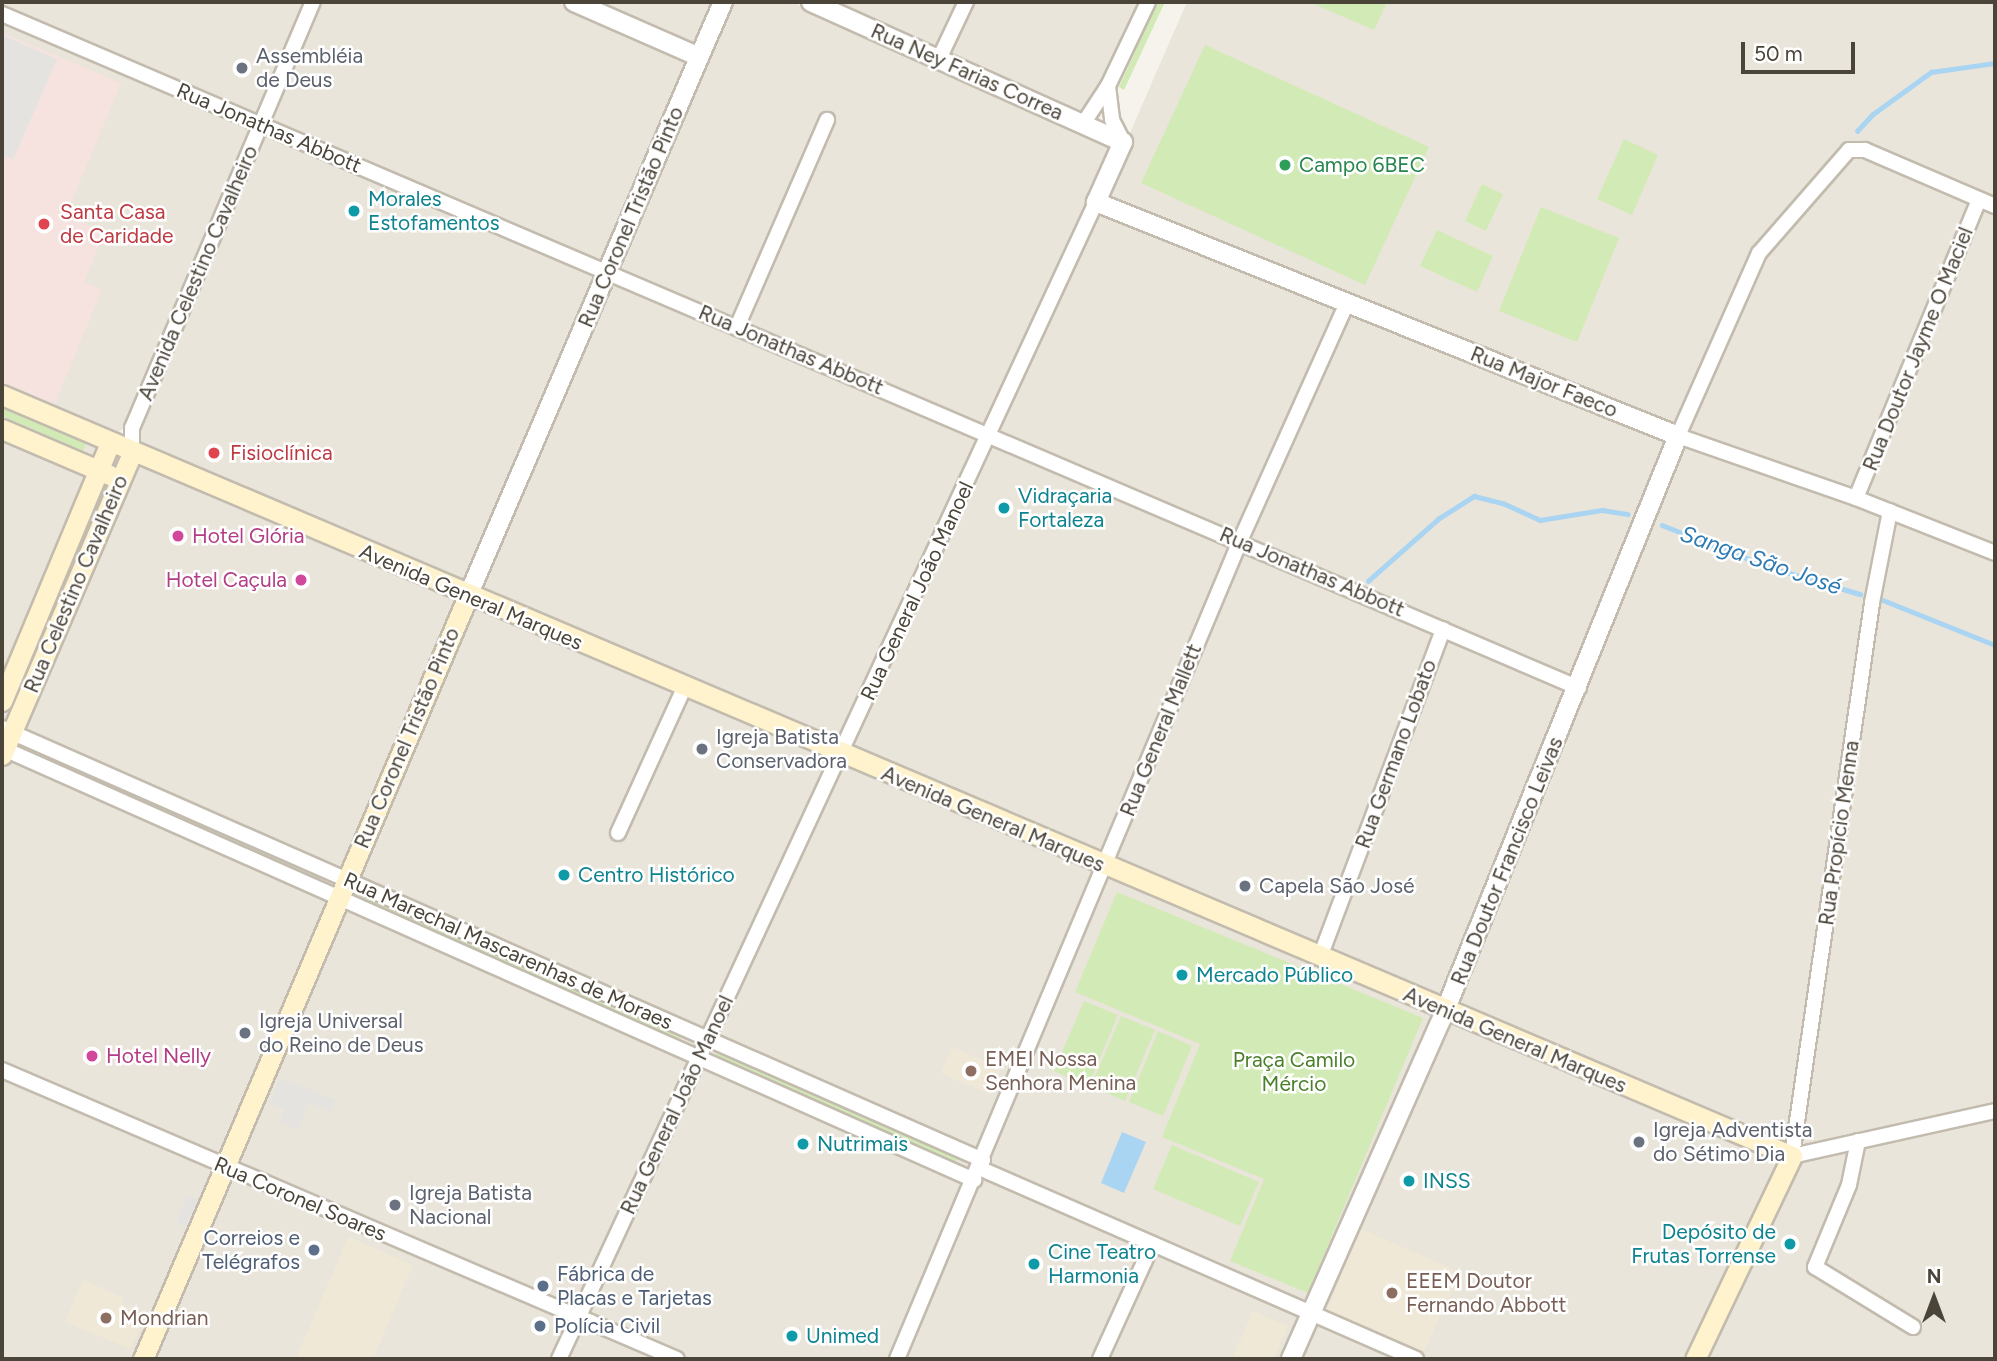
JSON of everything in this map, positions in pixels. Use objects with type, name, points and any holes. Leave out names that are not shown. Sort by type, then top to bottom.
[{"type":"main road","name":"Avenida General Marques","points":[[2,396],[684,688],[1792,1156]]},
{"type":"main road","points":[[2,429],[122,480]]},
{"type":"main road","name":"Rua Celestino Cavalheiro","points":[[2,701],[110,443]]},
{"type":"main road","name":"Rua Celestino Cavalheiro","points":[[4,742],[132,453]]},
{"type":"main road","name":"Rua Coronel Tristão Pinto","points":[[143,1359],[468,596]]},
{"type":"main road","points":[[1695,1359],[1792,1156]]},
{"type":"street","name":"Avenida Celestino Cavalheiro","points":[[132,453],[132,429],[313,2]]},
{"type":"street","points":[[574,2],[699,57]]},
{"type":"street","name":"Rua Coronel Tristão Pinto","points":[[468,596],[723,2]]},
{"type":"street","name":"Rua Ney Farias Correa","points":[[811,2],[1123,142]]},
{"type":"street","points":[[939,59],[966,2]]},
{"type":"street","points":[[1083,124],[1108,86],[1148,2]]},
{"type":"street","name":"Rua Jonathas Abbott","points":[[2,15],[1240,541],[1579,688]]},
{"type":"street","points":[[1108,86],[1112,120],[1123,142]]},
{"type":"street","points":[[737,327],[827,120]]},
{"type":"street","name":"Rua General João Manoel","points":[[559,1359],[1123,142]]},
{"type":"street","points":[[1678,436],[1759,253],[1849,150],[1865,150],[1995,206]]},
{"type":"street","name":"Rua Doutor Jayme O Maciel","points":[[1856,498],[1979,199]]},
{"type":"street","name":"Rua Major Faeco","points":[[1096,202],[1678,436],[1856,498],[1995,553]]},
{"type":"street","name":"Rua General Mallett","points":[[897,1359],[979,1169],[1240,541],[1347,303]]},
{"type":"street","points":[[110,443],[132,429]]},
{"type":"street","name":"Rua Doutor Francisco Leivas","points":[[1291,1359],[1445,1011],[1579,688],[1678,436]]},
{"type":"street","name":"Rua Propício Menna","points":[[1792,1156],[1870,617],[1890,511]]},
{"type":"street","name":"Rua Germano Lobato","points":[[1320,957],[1443,629]]},
{"type":"street","points":[[618,833],[684,688]]},
{"type":"street","name":"Rua Marechal Mascarenhas de Moraes","points":[[4,742],[343,889],[708,1039],[979,1169],[1416,1359]]},
{"type":"street","name":"Rua Marechal Mascarenhas de Moraes","points":[[343,889],[699,1058],[979,1169]]},
{"type":"street","name":"Rua Coronel Soares","points":[[2,1070],[677,1359]]},
{"type":"street","points":[[1792,1156],[1995,1111]]},
{"type":"street","points":[[1857,1141],[1849,1185],[1815,1267],[1913,1327]]},
{"type":"street","points":[[1100,1359],[1152,1245]]},
{"type":"shaded area","points":[[2,2],[307,2],[259,119],[2,9]]},
{"type":"shaded area","points":[[318,2],[556,2],[688,62],[602,264],[268,123]]},
{"type":"shaded area","points":[[592,2],[715,2],[694,48]]},
{"type":"shaded area","points":[[732,2],[792,2],[1114,145],[1089,206],[987,428],[616,271]]},
{"type":"shaded area","points":[[829,2],[960,2],[937,51]]},
{"type":"shaded area","points":[[971,2],[1143,2],[1103,84],[1082,115],[946,54]]},
{"type":"shaded area","points":[[1187,2],[1995,2],[1995,202],[1847,146],[1755,249],[1677,426],[1107,198],[1131,144],[1129,135]]},
{"type":"shaded area","points":[[2,20],[256,127],[129,425],[112,436],[2,389]]},
{"type":"shaded area","name":"Santa Casa de Caridade","points":[[2,33],[121,83],[66,215],[105,232],[84,282],[102,290],[54,405],[2,383]]},
{"type":"shaded area","points":[[2,35],[57,59],[13,160],[2,155]]},
{"type":"shaded area","points":[[264,131],[598,273],[464,586],[137,446],[137,430]]},
{"type":"shaded area","points":[[1849,150],[1995,206],[1995,553],[1678,436],[1759,253]]},
{"type":"shaded area","points":[[1098,211],[1339,307],[1237,534],[996,431]]},
{"type":"shaded area","points":[[612,279],[983,436],[839,746],[478,591]]},
{"type":"shaded area","points":[[1348,311],[1668,439],[1573,680],[1246,538]]},
{"type":"shaded area","name":"Centro Histórico","points":[[2,395],[1792,1156],[1695,1359],[2,1359]]},
{"type":"shaded area","points":[[992,440],[1233,543],[1103,857],[848,749]]},
{"type":"shaded area","points":[[1684,443],[1885,514],[1788,1146],[1455,1006]]},
{"type":"shaded area","points":[[1893,519],[1995,557],[1995,1107],[1799,1150],[1877,598]]},
{"type":"shaded area","points":[[1242,547],[1437,631],[1318,948],[1112,861]]},
{"type":"shaded area","points":[[1446,635],[1569,689],[1441,1001],[1327,953]]},
{"type":"shaded area","name":"EMEI Nossa Senhora Menina","points":[[952,1047],[1001,1068],[990,1094],[941,1073]]},
{"type":"shaded area","points":[[280,1078],[336,1100],[331,1112],[309,1103],[298,1130],[280,1122],[285,1110],[270,1104]]},
{"type":"shaded area","points":[[1995,1116],[1995,1359],[1703,1359],[1799,1159],[1852,1147],[1845,1184],[1820,1265],[1861,1144]]},
{"type":"shaded area","points":[[187,1195],[199,1200],[188,1227],[176,1222]]},
{"type":"shaded area","name":"EEEM Doutor Fernando Abbott","points":[[1361,1229],[1460,1272],[1422,1356],[1325,1315]]},
{"type":"shaded area","points":[[348,1237],[413,1265],[373,1359],[296,1359]]},
{"type":"shaded area","name":"Mondrian","points":[[83,1280],[124,1298],[122,1304],[146,1314],[131,1349],[65,1322]]},
{"type":"shaded area","points":[[1253,1311],[1288,1326],[1273,1359],[1232,1359]]},
{"type":"green space","points":[[1158,2],[1165,2],[1124,90],[1119,87]]},
{"type":"green space","points":[[1309,2],[1387,2],[1374,30]]},
{"type":"green space","name":"Campo 6BEC","points":[[1205,45],[1429,147],[1365,285],[1141,183]]},
{"type":"green space","points":[[1624,139],[1658,155],[1632,215],[1597,199]]},
{"type":"green space","points":[[1482,184],[1503,194],[1486,231],[1465,221]]},
{"type":"green space","points":[[1541,207],[1619,238],[1577,342],[1499,311]]},
{"type":"green space","points":[[1437,230],[1493,256],[1477,292],[1420,266]]},
{"type":"green space","points":[[2,404],[88,440],[83,451],[2,416]]},
{"type":"green space","points":[[103,482],[108,485],[12,710],[7,708]]},
{"type":"green space","points":[[27,746],[321,878],[319,884],[25,752]]},
{"type":"green space","name":"Praça Camilo Mércio","points":[[1117,892],[1423,1018],[1308,1293],[1230,1261],[1264,1179],[1162,1137],[1200,1044],[1075,992]]},
{"type":"green space","points":[[362,895],[682,1035],[679,1041],[359,900]]},
{"type":"green space","points":[[1084,1001],[1118,1015],[1088,1086],[1054,1071]]},
{"type":"green space","points":[[1121,1016],[1155,1030],[1125,1101],[1091,1086]]},
{"type":"green space","points":[[1158,1031],[1192,1046],[1163,1116],[1129,1102]]},
{"type":"green space","points":[[719,1050],[958,1157],[954,1164],[715,1058]]},
{"type":"green space","points":[[1172,1145],[1259,1182],[1240,1226],[1153,1189]]},
{"type":"water","points":[[1122,1132],[1146,1142],[1124,1193],[1101,1183]]},
{"type":"waterway","points":[[1857,131],[1873,114],[1931,72],[1995,63]]},
{"type":"waterway","name":"Sanga São José","points":[[1368,581],[1438,519],[1474,496],[1503,503],[1540,520],[1602,510],[1628,514]]},
{"type":"waterway","name":"Sanga São José","points":[[1662,525],[1772,568],[1860,594]]},
{"type":"waterway","name":"Sanga São José","points":[[1883,600],[1995,645]]},
{"type":"place","name":"Assembléia de Deus","points":[[242,68]]},
{"type":"place","name":"Campo 6BEC","points":[[1285,165]]},
{"type":"place","name":"Morales Estofamentos","points":[[354,211]]},
{"type":"place","name":"Santa Casa de Caridade","points":[[44,224]]},
{"type":"place","name":"Fisioclínica","points":[[214,453]]},
{"type":"place","name":"Vidraçaria Fortaleza","points":[[1004,508]]},
{"type":"place","name":"Hotel Glória","points":[[178,536]]},
{"type":"place","name":"Hotel Caçula","points":[[301,580]]},
{"type":"place","name":"Igreja Batista Conservadora","points":[[702,749]]},
{"type":"place","name":"Centro Histórico","points":[[564,875]]},
{"type":"place","name":"Capela São José","points":[[1245,886]]},
{"type":"place","name":"Mercado Público","points":[[1182,975]]},
{"type":"place","name":"Igreja Universal do Reino de Deus","points":[[245,1033]]},
{"type":"place","name":"Hotel Nelly","points":[[92,1056]]},
{"type":"place","name":"EMEI Nossa Senhora Menina","points":[[971,1071]]},
{"type":"place","name":"Igreja Adventista do Sétimo Dia","points":[[1639,1142]]},
{"type":"place","name":"Nutrimais","points":[[803,1144]]},
{"type":"place","name":"INSS","points":[[1409,1181]]},
{"type":"place","name":"Igreja Batista Nacional","points":[[395,1205]]},
{"type":"place","name":"Depósito de Frutas Torrense","points":[[1790,1244]]},
{"type":"place","name":"Correios e Telégrafos","points":[[314,1250]]},
{"type":"place","name":"Cine Teatro Harmonia","points":[[1034,1264]]},
{"type":"place","name":"Fábrica de Placas e Tarjetas","points":[[543,1286]]},
{"type":"place","name":"EEEM Doutor Fernando Abbott","points":[[1392,1293]]},
{"type":"place","name":"Mondrian","points":[[106,1318]]},
{"type":"place","name":"Polícia Civil","points":[[540,1326]]},
{"type":"place","name":"Unimed","points":[[792,1336]]}]
